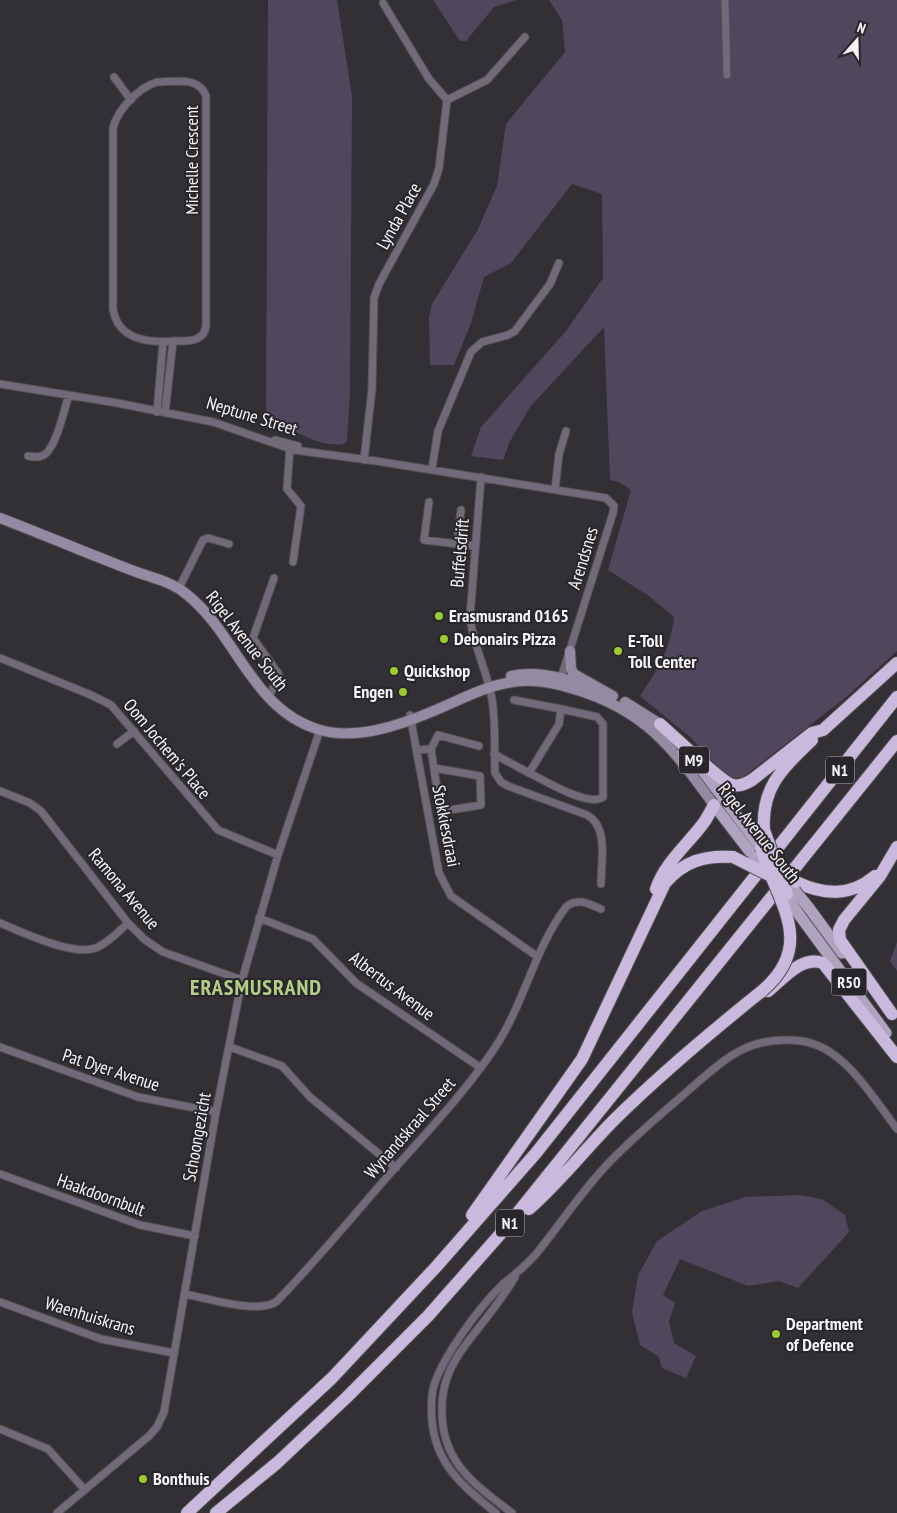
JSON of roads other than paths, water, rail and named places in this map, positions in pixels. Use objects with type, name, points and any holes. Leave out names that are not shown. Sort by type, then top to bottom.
[{"type":"highway","points":[[503,1231],[545,1195],[614,1119],[777,976],[783,967],[788,952],[790,930],[786,908],[765,862],[764,806],[775,778],[823,730],[897,663]]},
{"type":"highway","name":"N1","points":[[187,1513],[332,1378],[436,1266],[536,1153],[897,697]]},
{"type":"highway","points":[[660,724],[720,778],[738,786],[752,780],[812,733],[823,730]]},
{"type":"highway","name":"N1","points":[[216,1513],[277,1463],[353,1392],[428,1316],[503,1231],[897,741]]},
{"type":"highway","points":[[624,970],[660,876],[701,827],[719,802]]},
{"type":"highway","points":[[765,862],[782,882],[793,890],[828,893],[855,889],[875,876],[897,840]]},
{"type":"highway","points":[[894,1017],[840,940],[839,935],[844,920],[871,887],[897,847]]},
{"type":"highway","points":[[436,1266],[570,1079],[594,1034],[655,902],[673,874],[692,862],[705,857],[732,857],[765,862],[793,890]]},
{"type":"highway","points":[[721,1024],[797,968],[815,961],[823,963],[830,970],[897,1058]]},
{"type":"main road","name":"Rigel Avenue South","points":[[0,518],[179,588],[208,615],[268,698],[287,714],[320,730],[357,733],[386,726],[488,685],[531,673],[614,697],[660,724],[697,763],[738,835],[793,890],[805,912],[897,1049]]},
{"type":"main road","points":[[570,651],[571,669],[574,674],[614,697]]},
{"type":"main road","name":"Rigel Avenue South","points":[[560,681],[608,700],[639,719],[672,749],[719,802],[749,831],[765,862]]},
{"type":"main road","name":"Rigel Avenue South","points":[[805,912],[894,1017]]},
{"type":"street","points":[[725,0],[727,75]]},
{"type":"street","points":[[383,3],[429,79],[446,100],[487,80],[525,37]]},
{"type":"street","points":[[114,77],[131,100]]},
{"type":"street","name":"Michelle Crescent","points":[[158,82],[195,82],[202,87],[206,96],[206,326],[204,334],[195,340],[144,341],[133,337],[120,325],[114,314],[112,128],[118,113],[131,100],[149,86],[158,82]]},
{"type":"street","name":"Lynda Place","points":[[364,459],[372,389],[374,298],[379,284],[434,184],[439,168],[446,100]]},
{"type":"street","points":[[432,469],[438,430],[470,352],[482,342],[508,335],[514,331],[550,284],[559,264]]},
{"type":"street","points":[[166,411],[173,341]]},
{"type":"street","points":[[157,409],[163,342]]},
{"type":"street","name":"Neptune Street","points":[[0,384],[157,409],[220,422],[290,447],[481,477],[609,500]]},
{"type":"street","points":[[28,456],[38,458],[49,449],[69,396]]},
{"type":"street","points":[[555,490],[559,454],[566,432]]},
{"type":"street","points":[[290,447],[287,490],[301,506],[294,562]]},
{"type":"street","name":"Buffelsdrift","points":[[481,477],[470,617],[471,631],[488,685],[494,714],[495,773],[501,782],[587,815],[595,820],[601,830],[601,884]]},
{"type":"street","name":"Arendsnes","points":[[560,681],[613,513],[614,506],[609,500]]},
{"type":"street","points":[[429,502],[424,540],[475,546]]},
{"type":"street","points":[[457,543],[461,510]]},
{"type":"street","points":[[179,588],[203,540],[208,538],[229,544]]},
{"type":"street","points":[[268,698],[279,676],[254,638],[274,578]]},
{"type":"street","name":"Oom Jochem's Place","points":[[0,658],[105,701],[120,713],[218,830],[278,855]]},
{"type":"street","points":[[494,754],[571,794],[595,800],[603,797],[602,724],[597,717],[514,700]]},
{"type":"street","points":[[529,773],[559,724],[561,709]]},
{"type":"street","name":"Stokkiesdraai","points":[[411,717],[438,867],[446,889],[451,896],[538,957]]},
{"type":"street","name":"Schoongezicht","points":[[57,1513],[130,1453],[157,1427],[164,1412],[216,1112],[242,980],[278,855],[320,730]]},
{"type":"street","points":[[117,744],[134,731]]},
{"type":"street","points":[[434,768],[480,776],[481,805],[444,811],[440,809],[431,749],[438,735],[479,746]]},
{"type":"street","points":[[417,750],[431,749]]},
{"type":"street","name":"Ramona Avenue","points":[[0,791],[30,803],[41,811],[128,923],[144,939],[163,952],[242,980]]},
{"type":"street","name":"Wynandskraal Street","points":[[185,1294],[244,1305],[271,1306],[330,1245],[396,1168],[447,1113],[496,1046],[538,957],[563,910],[569,904],[578,902],[602,909]]},
{"type":"street","name":"Albertus Avenue","points":[[259,918],[313,939],[356,983],[480,1068]]},
{"type":"street","points":[[0,924],[60,945],[89,950],[98,947],[128,923]]},
{"type":"street","points":[[512,1513],[469,1478],[454,1460],[446,1443],[441,1419],[442,1395],[448,1373],[516,1274],[604,1167],[710,1072],[746,1048],[775,1040],[797,1040],[816,1045],[832,1054],[848,1068],[897,1129]]},
{"type":"street","name":"Pat Dyer Avenue","points":[[0,1046],[138,1097],[216,1112]]},
{"type":"street","points":[[230,1047],[282,1066],[310,1097],[396,1168]]},
{"type":"street","name":"Haakdoornbult","points":[[0,1174],[140,1225],[195,1236]]},
{"type":"street","points":[[496,1513],[462,1485],[446,1466],[433,1433],[432,1393],[440,1369],[461,1335],[502,1285],[516,1274]]},
{"type":"street","name":"Waenhuiskrans","points":[[0,1302],[101,1339],[174,1353]]},
{"type":"street","points":[[0,1429],[48,1449],[85,1490]]},
{"type":"place","name":"Erasmusrand 0165","points":[[439,616]]},
{"type":"place","name":"Debonairs Pizza","points":[[444,639]]},
{"type":"place","name":"E-Toll Toll Center","points":[[618,651]]},
{"type":"place","name":"Quickshop","points":[[394,671]]},
{"type":"place","name":"Engen","points":[[403,692]]},
{"type":"place","name":"Department of Defence","points":[[776,1334]]},
{"type":"place","name":"Bonthuis","points":[[143,1479]]},
{"type":"district","name":"ERASMUSRAND","points":[[256,987]]}]
